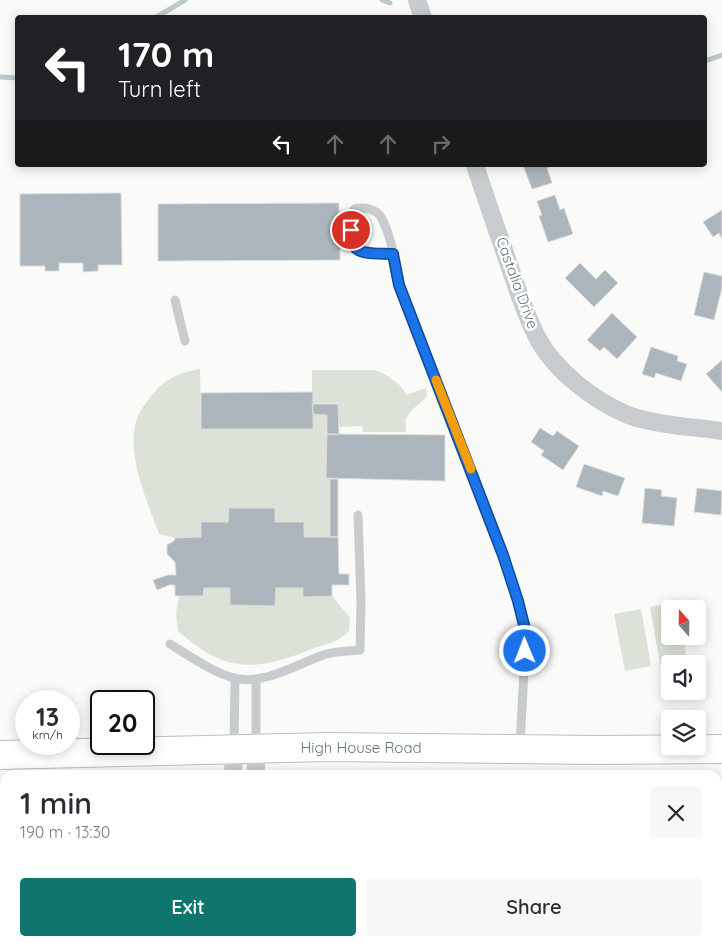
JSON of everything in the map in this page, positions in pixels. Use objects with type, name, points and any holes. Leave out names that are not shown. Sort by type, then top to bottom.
[{"type":"main road","name":"High House Road","points":[[0,755],[245,762],[410,747],[722,749]]},
{"type":"street","points":[[417,0],[422,15]]},
{"type":"street","name":"Castalia Drive","points":[[476,167],[525,309],[538,338],[575,383],[629,415],[722,431]]},
{"type":"lane","points":[[393,254],[361,251],[356,248],[353,244],[350,216],[353,211],[358,208],[372,209],[380,215],[386,229],[393,254],[399,285],[492,524],[518,601],[526,633],[520,749]]},
{"type":"lane","points":[[175,300],[185,341]]},
{"type":"lane","points":[[170,644],[208,666],[235,678],[256,679],[291,669],[328,654],[360,650],[361,602],[358,515]]},
{"type":"lane","points":[[235,678],[245,762]]},
{"type":"lane","points":[[245,762],[256,679]]},
{"type":"shaded area","points":[[200,369],[201,429],[313,429],[313,414],[327,415],[326,478],[330,479],[330,537],[304,537],[304,522],[275,522],[275,508],[229,508],[228,522],[201,522],[201,537],[175,538],[159,534],[144,494],[136,464],[134,435],[136,422],[145,404],[165,382],[177,375]]},
{"type":"shaded area","points":[[312,370],[374,370],[393,379],[401,386],[406,395],[426,388],[427,396],[408,416],[406,432],[363,432],[362,426],[339,427],[338,403],[312,403]]},
{"type":"shaded area","points":[[204,588],[230,588],[230,605],[275,606],[276,588],[303,588],[304,597],[332,596],[350,618],[349,631],[331,643],[274,662],[241,664],[226,661],[211,655],[195,645],[178,631],[176,613],[179,596],[203,596]]},
{"type":"shaded area","points":[[661,605],[661,645],[685,645],[686,655],[661,655],[660,664],[650,607]]},
{"type":"shaded area","points":[[641,609],[651,666],[625,671],[614,614]]},
{"type":"building","points":[[524,167],[549,167],[547,168],[552,183],[532,189]]},
{"type":"building","points":[[121,193],[122,265],[98,265],[98,271],[83,272],[83,263],[59,263],[59,271],[45,271],[45,266],[20,266],[20,194]]},
{"type":"building","points":[[555,195],[560,210],[564,208],[573,234],[548,242],[539,216],[542,215],[537,201]]},
{"type":"building","points":[[339,203],[339,227],[365,227],[365,236],[340,237],[340,260],[158,261],[158,204]]},
{"type":"building","points":[[722,210],[722,239],[719,233],[713,237],[703,222]]},
{"type":"building","points":[[580,263],[596,279],[605,270],[618,283],[594,307],[565,278]]},
{"type":"building","points":[[704,272],[722,276],[722,288],[714,320],[694,315]]},
{"type":"building","points":[[612,313],[637,337],[617,359],[604,347],[600,351],[587,340]]},
{"type":"building","points":[[651,347],[678,356],[677,361],[687,364],[681,381],[656,373],[654,378],[642,374]]},
{"type":"building","points":[[722,360],[722,392],[706,374]]},
{"type":"building","points":[[313,392],[313,429],[201,429],[201,393]]},
{"type":"building","points":[[312,404],[338,404],[339,435],[327,434],[327,415],[313,414]]},
{"type":"building","points":[[540,428],[553,436],[557,431],[579,446],[563,470],[541,455],[544,451],[531,442]]},
{"type":"building","points":[[327,434],[445,435],[445,481],[326,478]]},
{"type":"building","points":[[584,464],[625,478],[618,496],[603,491],[602,496],[576,487]]},
{"type":"building","points":[[330,479],[338,479],[338,537],[330,537]]},
{"type":"building","points":[[645,488],[662,490],[661,496],[677,498],[674,526],[642,523]]},
{"type":"building","points":[[697,488],[722,491],[721,515],[694,512]]},
{"type":"building","points":[[229,508],[275,508],[275,522],[304,522],[304,537],[338,537],[339,574],[349,574],[349,585],[332,585],[332,596],[303,597],[303,588],[276,588],[275,606],[230,605],[230,588],[204,588],[203,596],[175,596],[175,585],[169,585],[157,590],[153,580],[168,575],[176,575],[175,562],[167,554],[167,545],[174,541],[175,538],[201,537],[201,522],[228,522]]},
{"type":"waterway","points":[[160,15],[185,0]]},
{"type":"waterway","points":[[382,0],[390,3]]},
{"type":"waterway","points":[[707,60],[722,55]]},
{"type":"waterway","points":[[0,77],[15,78]]},
{"type":"slow traffic","points":[[436,380],[471,469]]},
{"type":"route","points":[[351,230],[353,244],[361,251],[393,254],[399,285],[503,555],[526,633],[525,651]]}]
